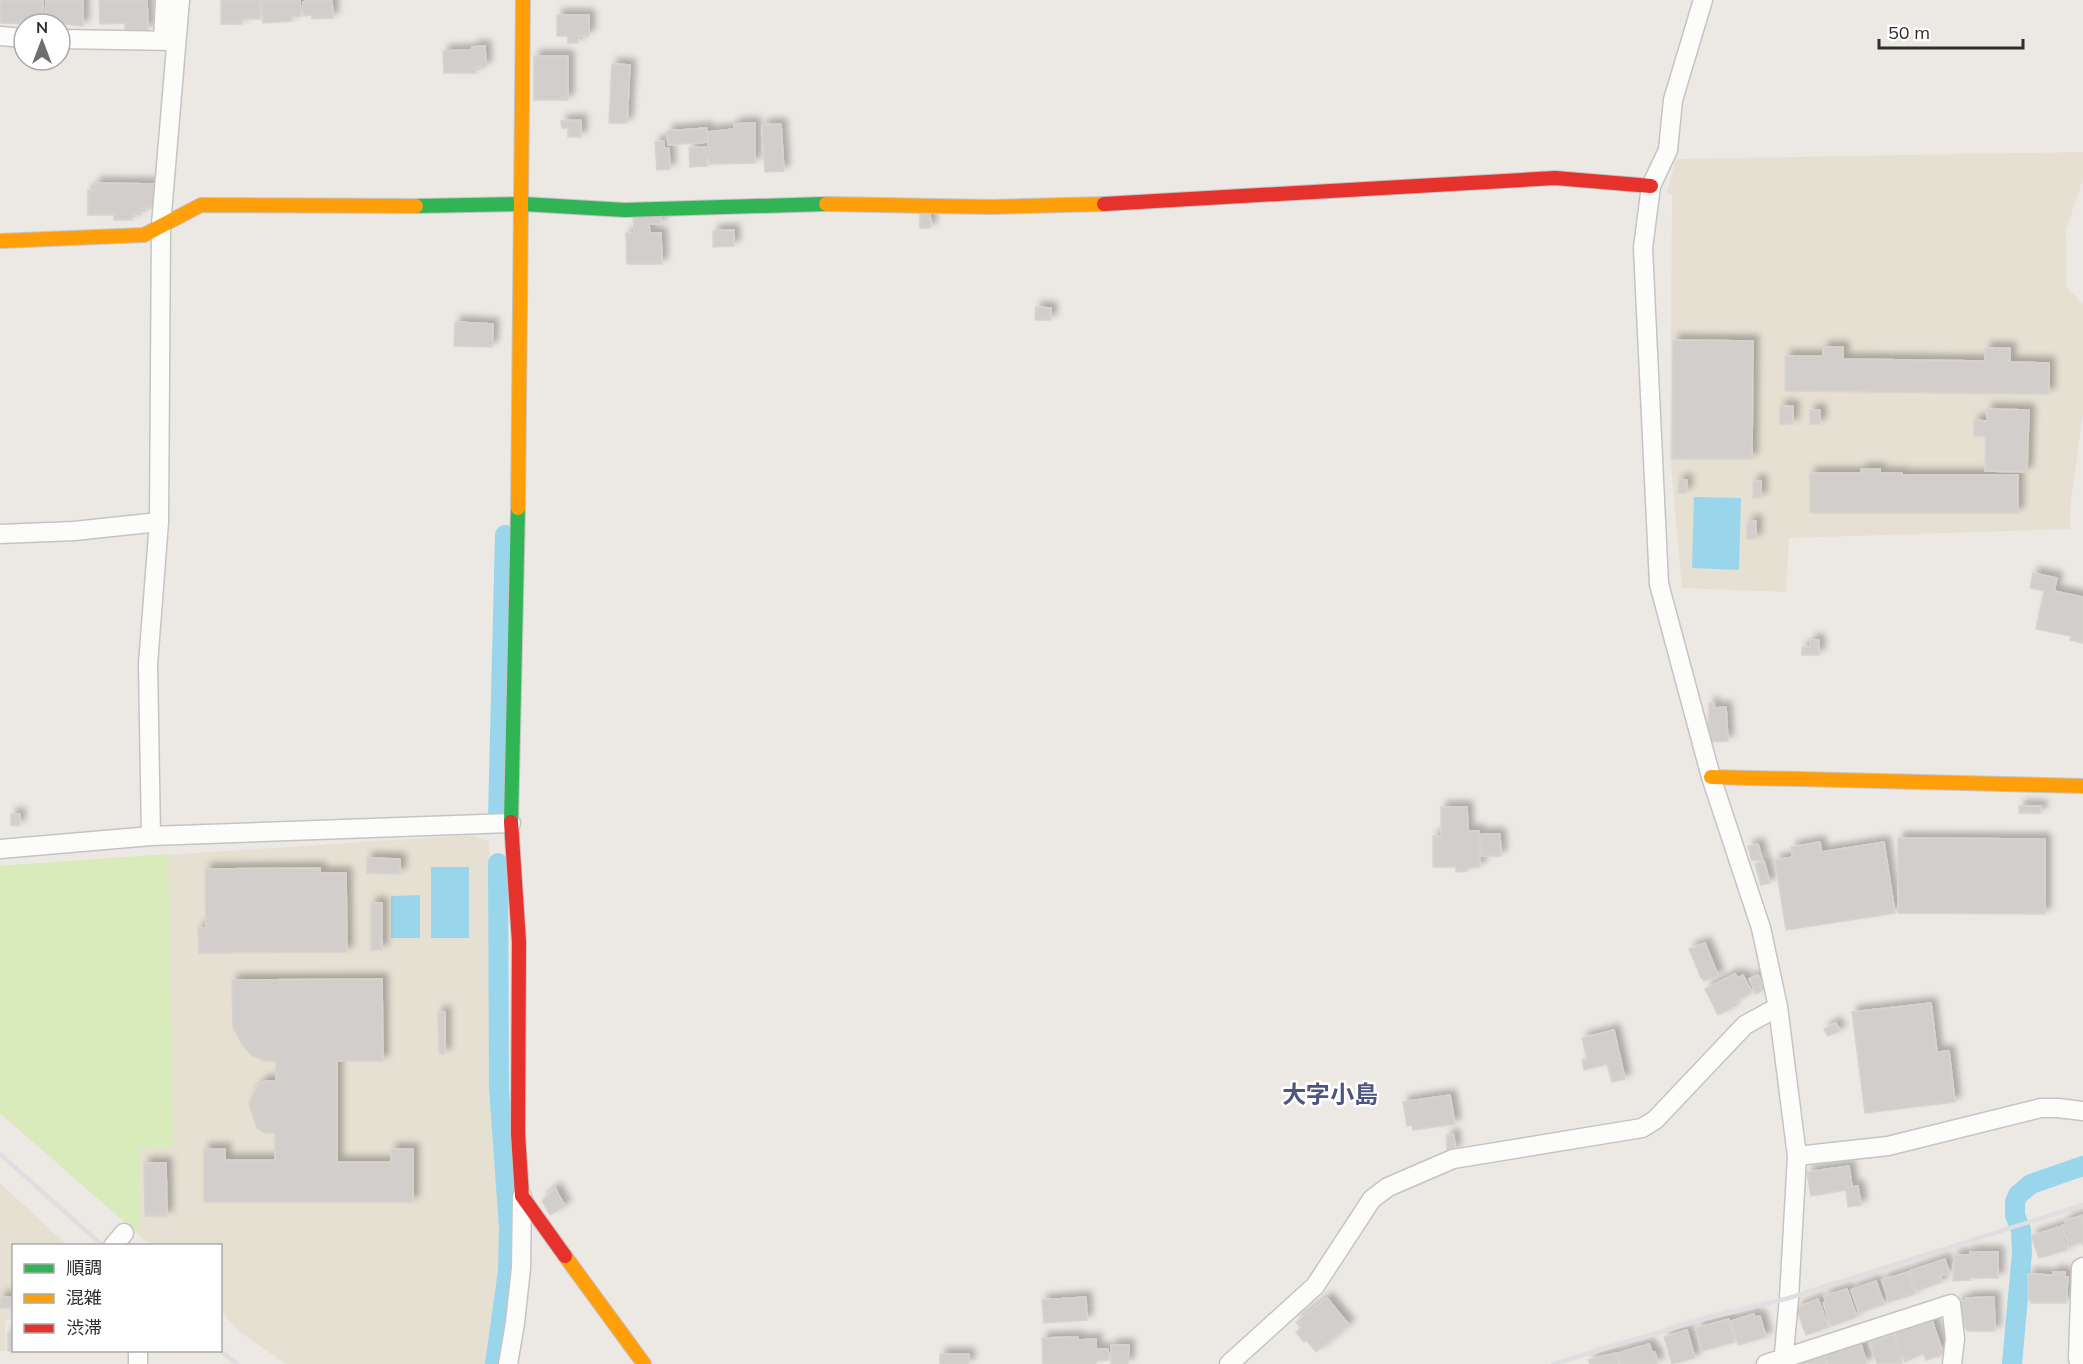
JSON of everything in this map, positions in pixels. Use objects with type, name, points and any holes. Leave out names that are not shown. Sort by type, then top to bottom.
[{"type":"street","points":[[151,836],[148,664],[159,522],[161,225],[169,40],[165,0]]},
{"type":"street","points":[[169,40],[180,0]]},
{"type":"street","points":[[508,1364],[521,1268],[522,1196],[518,1133],[519,942],[511,823],[518,525],[523,0]]},
{"type":"street","points":[[1703,0],[1673,100],[1668,150],[1651,186],[1643,248],[1659,584],[1711,777],[1761,928],[1778,1007],[1797,1156],[1783,1362]]},
{"type":"street","points":[[72,39],[169,40]]},
{"type":"street","points":[[0,241],[144,235],[201,205],[462,206],[521,204],[625,210],[799,203],[1002,207],[1124,203],[1555,178],[1651,186]]},
{"type":"street","points":[[0,534],[74,531],[159,522]]},
{"type":"street","points":[[1711,777],[2083,786]]},
{"type":"street","points":[[0,849],[151,836],[511,823]]},
{"type":"street","points":[[1229,1364],[1315,1286],[1371,1199],[1388,1187],[1453,1159],[1642,1128],[1655,1120],[1745,1025],[1778,1007]]},
{"type":"street","points":[[1797,1156],[1888,1146],[2041,1108],[2083,1112]]},
{"type":"street","points":[[522,1196],[644,1364]]},
{"type":"street","points":[[2083,1267],[2081,1268],[2078,1359],[2083,1359]]},
{"type":"street","points":[[1766,1364],[1783,1362],[1951,1304],[1954,1339],[1952,1364]]},
{"type":"shaded area","points":[[2083,152],[2083,179],[2066,230],[2067,288],[2083,304],[2083,414],[2070,508],[2070,529],[1789,538],[1786,592],[1682,588],[1670,453],[1672,194],[1666,194],[1676,159]]},
{"type":"shaded area","points":[[470,835],[489,841],[499,1234],[491,1364],[286,1364],[241,1333],[222,1313],[222,1244],[150,1244],[0,1113],[0,866]]},
{"type":"shaded area","points":[[0,1183],[66,1244],[12,1244],[12,1320],[5,1321],[6,1351],[0,1351]]},
{"type":"green space","points":[[168,854],[173,1147],[140,1147],[139,1234],[0,1113],[0,866]]},
{"type":"water","points":[[1694,497],[1741,498],[1739,570],[1692,568]]},
{"type":"water","points":[[431,867],[469,867],[469,938],[431,938]]},
{"type":"water","points":[[420,895],[420,938],[391,938],[391,896]]},
{"type":"building","points":[[0,0],[43,0],[42,12],[12,12],[12,23],[0,23]]},
{"type":"building","points":[[46,0],[83,0],[83,26],[72,25],[72,12],[45,12]]},
{"type":"building","points":[[99,0],[147,0],[148,30],[125,31],[125,23],[100,24]]},
{"type":"building","points":[[221,0],[260,0],[261,19],[242,19],[242,24],[221,24]]},
{"type":"building","points":[[262,0],[300,0],[301,16],[292,17],[292,21],[263,23]]},
{"type":"building","points":[[332,0],[333,18],[312,19],[312,15],[304,16],[303,2]]},
{"type":"building","points":[[557,15],[589,15],[589,36],[579,36],[578,43],[568,43],[568,36],[557,36]]},
{"type":"building","points":[[485,46],[486,67],[476,67],[476,73],[444,73],[443,51],[472,50],[472,47]]},
{"type":"building","points":[[534,56],[568,56],[568,100],[534,100]]},
{"type":"building","points":[[612,64],[630,65],[627,123],[609,123]]},
{"type":"building","points":[[581,120],[581,137],[568,137],[568,128],[562,128],[561,121]]},
{"type":"building","points":[[755,123],[755,163],[709,164],[708,132],[734,129],[734,124]]},
{"type":"building","points":[[781,124],[784,171],[765,172],[762,125]]},
{"type":"building","points":[[707,128],[708,142],[668,145],[667,131]]},
{"type":"building","points":[[664,141],[664,148],[669,148],[670,169],[657,170],[655,142]]},
{"type":"building","points":[[706,147],[707,166],[690,167],[689,148]]},
{"type":"building","points":[[95,183],[158,184],[157,208],[141,208],[141,215],[132,214],[132,220],[114,220],[114,215],[88,215],[88,190],[95,190]]},
{"type":"building","points":[[920,213],[930,213],[931,228],[920,228]]},
{"type":"building","points":[[660,215],[661,224],[649,224],[650,233],[661,233],[662,264],[627,264],[626,233],[634,233],[633,216]]},
{"type":"building","points":[[734,230],[734,246],[713,247],[713,231]]},
{"type":"building","points":[[1036,307],[1051,308],[1051,320],[1035,320]]},
{"type":"building","points":[[455,322],[493,324],[492,347],[454,346]]},
{"type":"building","points":[[1673,340],[1753,341],[1752,459],[1672,459]]},
{"type":"building","points":[[1823,347],[1843,347],[1843,359],[1985,361],[1985,348],[2010,348],[2010,362],[2049,363],[2049,394],[1785,391],[1785,356],[1823,356]]},
{"type":"building","points":[[1780,406],[1793,406],[1793,424],[1780,424]]},
{"type":"building","points":[[1987,409],[2029,410],[2027,472],[1985,471],[1986,437],[1974,436],[1974,420],[1987,421]]},
{"type":"building","points":[[1810,410],[1820,410],[1820,424],[1810,424]]},
{"type":"building","points":[[1861,469],[1880,469],[1880,473],[1902,473],[1902,475],[2018,475],[2018,513],[1810,513],[1810,473],[1861,473]]},
{"type":"building","points":[[1679,480],[1687,480],[1686,493],[1678,493]]},
{"type":"building","points":[[1753,481],[1761,481],[1761,498],[1753,498]]},
{"type":"building","points":[[1749,521],[1756,521],[1756,539],[1747,539]]},
{"type":"building","points":[[2033,573],[2057,578],[2054,591],[2083,597],[2083,643],[2070,640],[2071,636],[2036,629],[2044,591],[2030,588]]},
{"type":"building","points":[[1810,640],[1819,640],[1819,655],[1802,655],[1802,647],[1810,647]]},
{"type":"building","points":[[1709,703],[1714,703],[1714,708],[1726,707],[1728,741],[1709,742],[1705,722],[1709,722]]},
{"type":"building","points":[[2019,806],[2041,806],[2041,813],[2019,813]]},
{"type":"building","points":[[1441,807],[1467,807],[1468,831],[1479,831],[1480,867],[1456,872],[1456,867],[1433,867],[1433,836],[1441,836]]},
{"type":"building","points":[[11,814],[20,814],[19,826],[11,825]]},
{"type":"building","points":[[1481,834],[1500,834],[1501,856],[1481,856]]},
{"type":"building","points":[[1898,838],[2045,839],[2045,914],[1898,913]]},
{"type":"building","points":[[1820,842],[1821,852],[1884,842],[1895,913],[1786,930],[1775,860],[1793,857],[1791,847]]},
{"type":"building","points":[[1758,844],[1762,859],[1752,861],[1748,846]]},
{"type":"building","points":[[367,858],[400,859],[400,874],[367,873]]},
{"type":"building","points":[[1764,861],[1770,883],[1761,885],[1755,864]]},
{"type":"building","points":[[320,868],[320,873],[346,873],[347,952],[199,953],[198,928],[206,928],[205,869]]},
{"type":"building","points":[[371,903],[382,903],[382,950],[371,950]]},
{"type":"building","points":[[1705,943],[1718,975],[1704,981],[1689,949]]},
{"type":"building","points":[[1735,974],[1738,978],[1743,975],[1752,992],[1730,1005],[1732,1008],[1718,1015],[1705,989]]},
{"type":"building","points":[[1758,975],[1765,989],[1756,994],[1749,979]]},
{"type":"building","points":[[382,979],[383,1061],[337,1061],[337,1162],[391,1162],[391,1149],[413,1149],[413,1202],[204,1202],[204,1149],[225,1149],[225,1160],[275,1160],[275,1133],[265,1133],[257,1128],[249,1104],[260,1084],[265,1081],[276,1081],[276,1061],[264,1061],[251,1055],[241,1043],[233,1027],[232,980]]},
{"type":"building","points":[[1931,1003],[1937,1052],[1949,1051],[1955,1102],[1865,1113],[1852,1012]]},
{"type":"building","points":[[438,1012],[445,1012],[445,1054],[439,1054]]},
{"type":"building","points":[[1836,1023],[1840,1031],[1828,1036],[1824,1029]]},
{"type":"building","points":[[1614,1030],[1625,1079],[1612,1082],[1607,1064],[1584,1070],[1582,1060],[1587,1059],[1582,1038]]},
{"type":"building","points":[[1450,1095],[1455,1124],[1413,1130],[1412,1125],[1407,1126],[1403,1102]]},
{"type":"building","points":[[1447,1135],[1454,1135],[1455,1151],[1447,1151]]},
{"type":"building","points":[[144,1163],[166,1163],[167,1216],[145,1216]]},
{"type":"building","points":[[1849,1166],[1852,1187],[1858,1186],[1861,1205],[1848,1207],[1846,1190],[1811,1196],[1807,1172]]},
{"type":"building","points":[[555,1188],[565,1206],[550,1215],[542,1201]]},
{"type":"building","points":[[2083,1215],[2083,1246],[2082,1242],[2069,1247],[2061,1226],[2066,1224],[2065,1221]]},
{"type":"building","points":[[2059,1227],[2067,1250],[2039,1258],[2031,1236]]},
{"type":"building","points":[[1970,1252],[1998,1252],[1998,1278],[1970,1278],[1970,1280],[1953,1281],[1954,1255],[1970,1255]]},
{"type":"building","points":[[1945,1259],[1949,1273],[1940,1276],[1942,1282],[1916,1291],[1910,1271]]},
{"type":"building","points":[[1908,1272],[1915,1294],[1889,1302],[1882,1280]]},
{"type":"building","points":[[2053,1272],[2065,1272],[2065,1277],[2068,1277],[2066,1303],[2031,1303],[2031,1300],[2028,1300],[2028,1274],[2053,1275]]},
{"type":"building","points":[[1876,1281],[1884,1304],[1859,1313],[1851,1290]]},
{"type":"building","points":[[1847,1289],[1857,1317],[1831,1326],[1823,1303],[1826,1302],[1824,1296]]},
{"type":"building","points":[[0,1297],[12,1297],[12,1308],[0,1308]]},
{"type":"building","points":[[1086,1297],[1087,1320],[1044,1323],[1042,1300]]},
{"type":"building","points":[[1994,1297],[1995,1331],[1967,1331],[1967,1328],[1958,1328],[1958,1301],[1966,1301],[1966,1298]]},
{"type":"building","points":[[1327,1298],[1349,1325],[1316,1352],[1296,1332],[1301,1328],[1296,1322]]},
{"type":"building","points":[[1818,1299],[1829,1327],[1806,1335],[1796,1308]]},
{"type":"building","points":[[1754,1314],[1755,1317],[1760,1316],[1766,1337],[1738,1345],[1731,1321]]},
{"type":"building","points":[[1924,1318],[1925,1322],[1932,1320],[1942,1350],[1938,1351],[1940,1356],[1926,1360],[1923,1353],[1905,1362],[1895,1333],[1905,1329],[1904,1325]]},
{"type":"building","points":[[1729,1319],[1735,1342],[1702,1351],[1696,1328]]},
{"type":"building","points":[[1687,1330],[1695,1358],[1672,1364],[1664,1337]]},
{"type":"building","points":[[8,1332],[12,1332],[12,1351],[8,1351]]},
{"type":"building","points":[[1894,1334],[1902,1363],[1877,1364],[1870,1342]]},
{"type":"building","points":[[1078,1337],[1078,1340],[1096,1339],[1096,1349],[1108,1349],[1109,1360],[1096,1361],[1096,1364],[1043,1364],[1042,1338]]},
{"type":"building","points":[[1859,1338],[1867,1364],[1828,1364],[1823,1350]]},
{"type":"building","points":[[1649,1344],[1652,1352],[1655,1352],[1658,1364],[1621,1364],[1618,1353]]},
{"type":"building","points":[[1111,1345],[1129,1345],[1128,1364],[1111,1364]]},
{"type":"building","points":[[1616,1353],[1619,1364],[1590,1364],[1588,1360]]},
{"type":"building","points":[[1817,1353],[1819,1358],[1824,1356],[1826,1364],[1797,1364],[1807,1360],[1806,1357]]},
{"type":"building","points":[[940,1354],[969,1354],[969,1364],[940,1364]]},
{"type":"waterway","points":[[498,816],[505,535]]},
{"type":"waterway","points":[[495,1364],[508,1271],[509,1228],[499,1088],[498,863]]},
{"type":"waterway","points":[[2012,1364],[2022,1252],[2021,1230],[2015,1215],[2015,1202],[2018,1195],[2031,1184],[2083,1166]]},
{"type":"railway","points":[[0,1154],[101,1244]]},
{"type":"railway","points":[[1553,1364],[1704,1319],[1789,1298],[2083,1205]]},
{"type":"railway","points":[[222,1352],[237,1364]]},
{"type":"traffic: fast","points":[[416,206],[523,204],[625,210],[826,204]]},
{"type":"traffic: fast","points":[[511,822],[518,508]]},
{"type":"traffic: slow","points":[[518,508],[523,0]]},
{"type":"traffic: slow","points":[[826,204],[991,207],[1104,204]]},
{"type":"traffic: slow","points":[[0,241],[144,235],[201,205],[416,206]]},
{"type":"traffic: slow","points":[[1711,777],[2083,786]]},
{"type":"traffic: slow","points":[[565,1256],[644,1364]]},
{"type":"traffic: jam","points":[[1104,204],[1555,178],[1651,186]]},
{"type":"traffic: jam","points":[[511,822],[519,942],[518,1133],[522,1196],[565,1256]]},
{"type":"district","name":"大字小島","points":[[1330,1094]]}]
